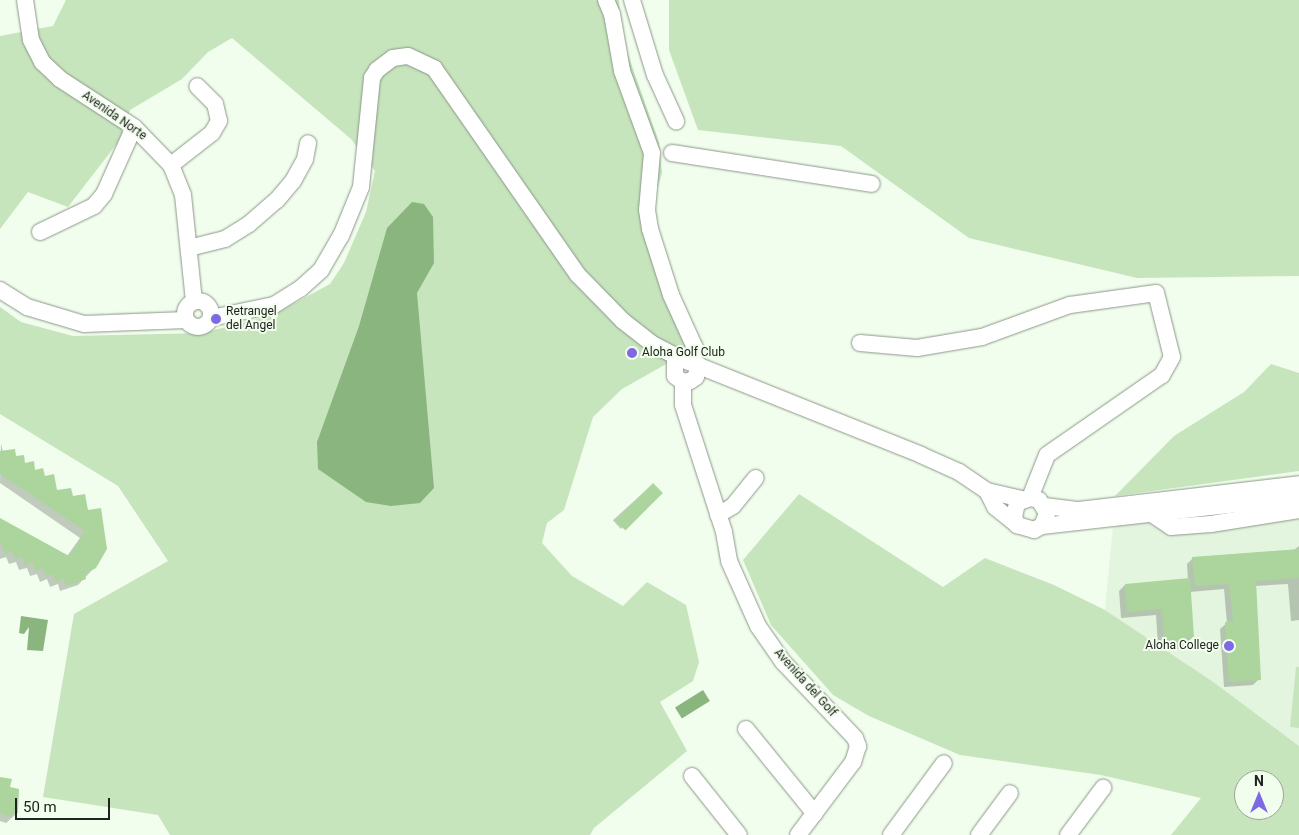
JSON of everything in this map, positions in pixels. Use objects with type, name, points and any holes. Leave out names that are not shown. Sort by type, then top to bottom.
[{"type":"street","name":"Avenida Norte","points":[[25,0],[30,40],[42,62],[60,79],[134,127],[171,166],[183,195],[194,301]]},
{"type":"street","points":[[606,0],[612,14],[622,71],[652,153],[647,210],[650,229],[671,295],[695,348],[695,352],[679,358]]},
{"type":"street","points":[[632,0],[655,75],[676,121]]},
{"type":"street","points":[[211,318],[274,305],[300,289],[321,270],[341,236],[361,187],[372,78],[393,58],[408,56],[422,60],[434,68],[578,275],[623,321],[652,344],[679,358],[921,455],[959,472],[987,491],[1033,501],[1079,510],[1299,484]]},
{"type":"street","points":[[171,166],[212,133],[219,121],[215,104],[197,86]]},
{"type":"street","points":[[40,232],[94,206],[104,194],[134,127]]},
{"type":"street","points":[[189,248],[225,239],[249,224],[277,200],[294,181],[305,159],[308,143]]},
{"type":"street","points":[[672,153],[872,184]]},
{"type":"street","points":[[0,290],[28,307],[84,324],[186,320],[196,327],[207,323],[211,318],[211,312],[205,303],[194,301],[186,309],[186,320]]},
{"type":"street","points":[[860,343],[917,348],[982,337],[1070,305],[1156,293],[1172,357],[1162,375],[1047,455],[1033,501],[1014,510],[1018,525]]},
{"type":"street","name":"Avenida del Golf","points":[[679,358],[673,372],[683,382],[683,405],[718,515],[729,561],[758,626],[783,662],[855,738],[858,746],[853,762],[801,833]]},
{"type":"street","points":[[683,382],[696,377],[698,364]]},
{"type":"street","points":[[718,515],[733,506],[756,478]]},
{"type":"street","points":[[987,491],[995,507],[1018,525],[1034,530],[1042,526],[1299,497]]},
{"type":"street","points":[[1033,501],[1047,513],[1042,526]]},
{"type":"street","points":[[1152,514],[1171,527],[1211,524],[1299,510]]},
{"type":"street","points":[[746,729],[815,814]]},
{"type":"street","points":[[891,835],[944,763]]},
{"type":"street","points":[[692,776],[739,835]]},
{"type":"street","points":[[1068,835],[1103,788]]},
{"type":"street","points":[[979,835],[1010,793]]},
{"type":"shaded area","name":"Aloha Golf Club","points":[[66,0],[619,0],[622,38],[659,142],[662,173],[646,225],[691,350],[622,389],[593,417],[564,510],[547,523],[542,543],[572,576],[623,606],[647,582],[686,605],[699,662],[693,681],[660,702],[687,751],[594,828],[590,835],[170,835],[158,815],[43,797],[74,614],[168,561],[118,486],[0,414],[0,307],[21,322],[73,336],[203,333],[273,315],[330,284],[344,263],[366,212],[375,171],[351,139],[232,38],[208,52],[182,79],[130,110],[122,137],[68,207],[28,192],[0,229],[0,36],[53,26]]},
{"type":"shaded area","points":[[669,0],[1299,0],[1299,276],[1137,278],[969,238],[841,146],[698,130],[669,50]]},
{"type":"shaded area","points":[[412,202],[424,204],[433,217],[434,263],[417,293],[434,488],[420,503],[391,506],[366,502],[318,469],[317,442],[359,326],[387,228]]},
{"type":"shaded area","points":[[1271,364],[1299,373],[1299,471],[1115,496],[1174,436],[1244,392]]},
{"type":"shaded area","points":[[799,494],[943,587],[985,558],[1054,585],[1105,610],[1212,681],[1299,746],[1299,835],[1171,835],[1201,798],[1101,775],[960,755],[869,716],[833,695],[771,625],[743,560]]},
{"type":"shaded area","name":"Aloha College","points":[[1299,518],[1299,746],[1212,681],[1105,610],[1113,526],[1153,521],[1172,533]]},
{"type":"shaded area","points":[[21,616],[48,620],[43,651],[27,650],[29,627],[24,634],[19,633]]},
{"type":"shaded area","points":[[1296,667],[1299,667],[1299,728],[1290,727]]},
{"type":"shaded area","points":[[703,690],[710,701],[682,719],[675,707]]},
{"type":"building","points":[[15,449],[16,456],[24,455],[25,463],[34,461],[35,470],[43,468],[45,476],[54,474],[57,490],[71,488],[73,496],[85,494],[88,510],[101,508],[107,549],[96,568],[85,574],[86,579],[66,586],[64,579],[56,582],[53,574],[46,576],[43,568],[35,571],[33,562],[25,565],[22,557],[15,559],[12,551],[5,554],[0,540],[0,518],[69,556],[85,531],[0,474],[0,451]]},
{"type":"building","points":[[653,483],[663,493],[625,530],[616,520]]},
{"type":"building","points":[[1299,549],[1299,578],[1256,581],[1261,680],[1229,682],[1225,622],[1233,621],[1229,584],[1195,586],[1192,557]]},
{"type":"building","points":[[1190,578],[1194,637],[1186,638],[1186,643],[1174,644],[1174,639],[1164,640],[1162,609],[1127,612],[1125,584]]},
{"type":"building","points":[[0,777],[12,779],[10,787],[19,789],[18,813],[13,813],[12,818],[0,813]]},
{"type":"place","name":"Retrangel del Angel","points":[[216,319]]},
{"type":"place","name":"Aloha Golf Club","points":[[632,353]]},
{"type":"place","name":"Aloha College","points":[[1229,646]]}]
